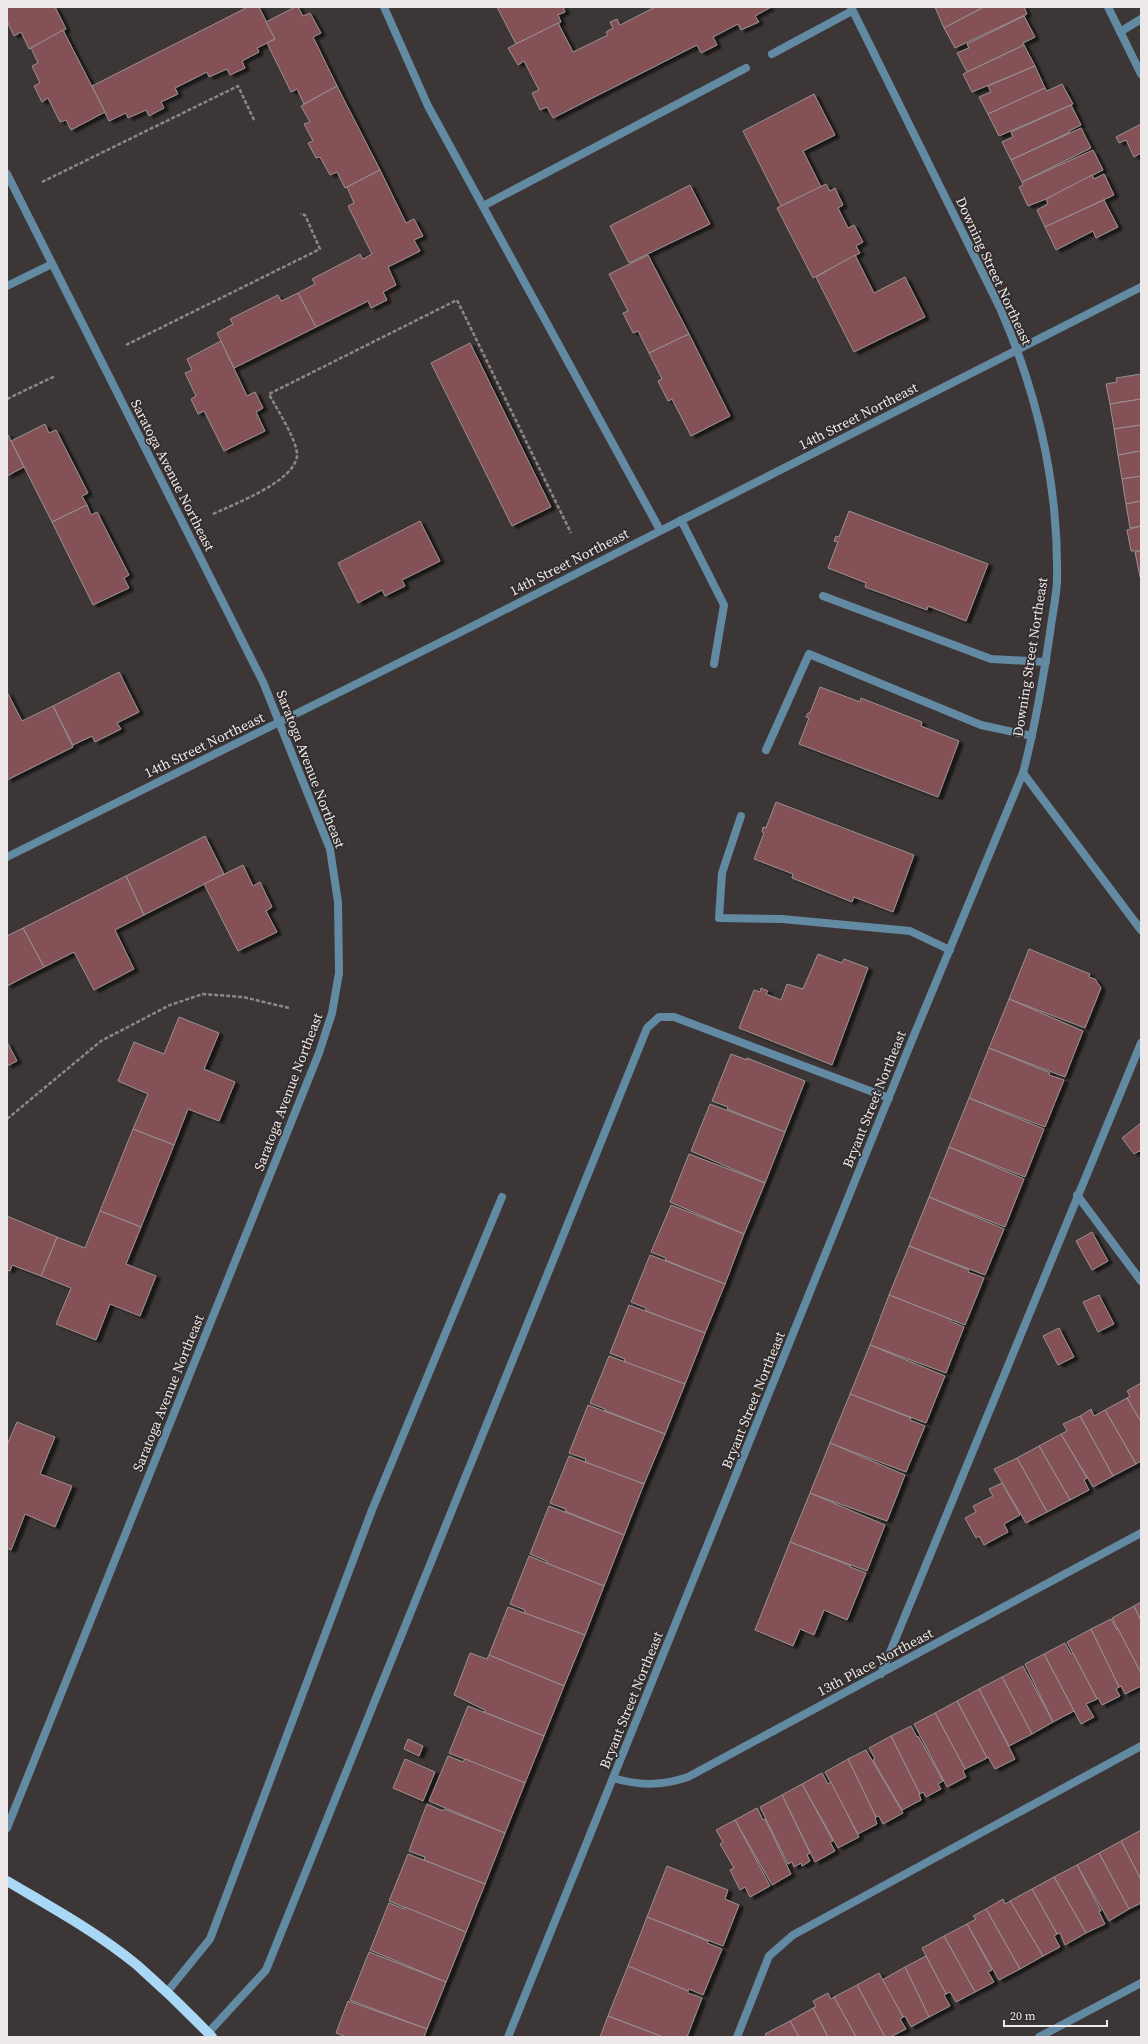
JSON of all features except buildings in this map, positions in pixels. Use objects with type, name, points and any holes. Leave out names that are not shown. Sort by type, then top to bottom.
[{"type":"main road","points":[[7,1881],[98,1936],[136,1965],[167,1992],[210,2035]]},
{"type":"street","points":[[384,7],[428,106],[660,530]]},
{"type":"street","points":[[1108,7],[1141,74]]},
{"type":"street","points":[[772,54],[852,9]]},
{"type":"street","name":"Downing Street Northeast","points":[[852,9],[997,301],[1018,349],[1033,396],[1044,443],[1055,517],[1056,584],[1046,662],[1032,736],[1023,773]]},
{"type":"street","points":[[1120,32],[1141,19]]},
{"type":"street","points":[[483,206],[746,68]]},
{"type":"street","name":"Saratoga Avenue Northeast","points":[[7,174],[263,682],[330,849],[338,902],[340,952],[340,973],[332,1013],[319,1053],[7,1828]]},
{"type":"street","points":[[7,286],[52,264]]},
{"type":"street","name":"14th Street Northeast","points":[[7,857],[459,633],[1141,288]]},
{"type":"street","points":[[681,520],[724,605],[714,664]]},
{"type":"street","points":[[823,596],[992,658],[1046,662]]},
{"type":"street","points":[[766,750],[809,654],[981,725],[1032,736]]},
{"type":"street","points":[[1023,773],[1141,930]]},
{"type":"street","name":"Bryant Street Northeast","points":[[508,2037],[889,1098],[1023,773]]},
{"type":"street","points":[[741,816],[722,873],[719,918],[782,919],[910,930],[950,950]]},
{"type":"street","points":[[210,2035],[266,1970],[647,1028],[659,1018],[674,1018],[889,1098]]},
{"type":"street","points":[[881,1674],[1077,1195],[1141,1043]]},
{"type":"street","points":[[1077,1195],[1141,1282]]},
{"type":"street","points":[[167,1992],[210,1938],[372,1510],[502,1197]]},
{"type":"street","name":"13th Place Northeast","points":[[613,1778],[630,1783],[653,1784],[676,1781],[688,1777],[1141,1533]]},
{"type":"street","points":[[738,2037],[770,1956],[793,1934],[1141,1746]]},
{"type":"street","points":[[1039,2037],[1141,1983]]},
{"type":"path","points":[[42,182],[238,86],[255,122]]},
{"type":"path","points":[[126,345],[320,249],[304,215],[300,214]]},
{"type":"path","points":[[213,514],[282,479],[292,467],[297,456],[295,446],[269,394],[457,300],[571,533]]},
{"type":"path","points":[[7,399],[56,376]]},
{"type":"path","points":[[7,1119],[101,1041],[170,1005],[203,994],[243,997],[289,1008]]}]
